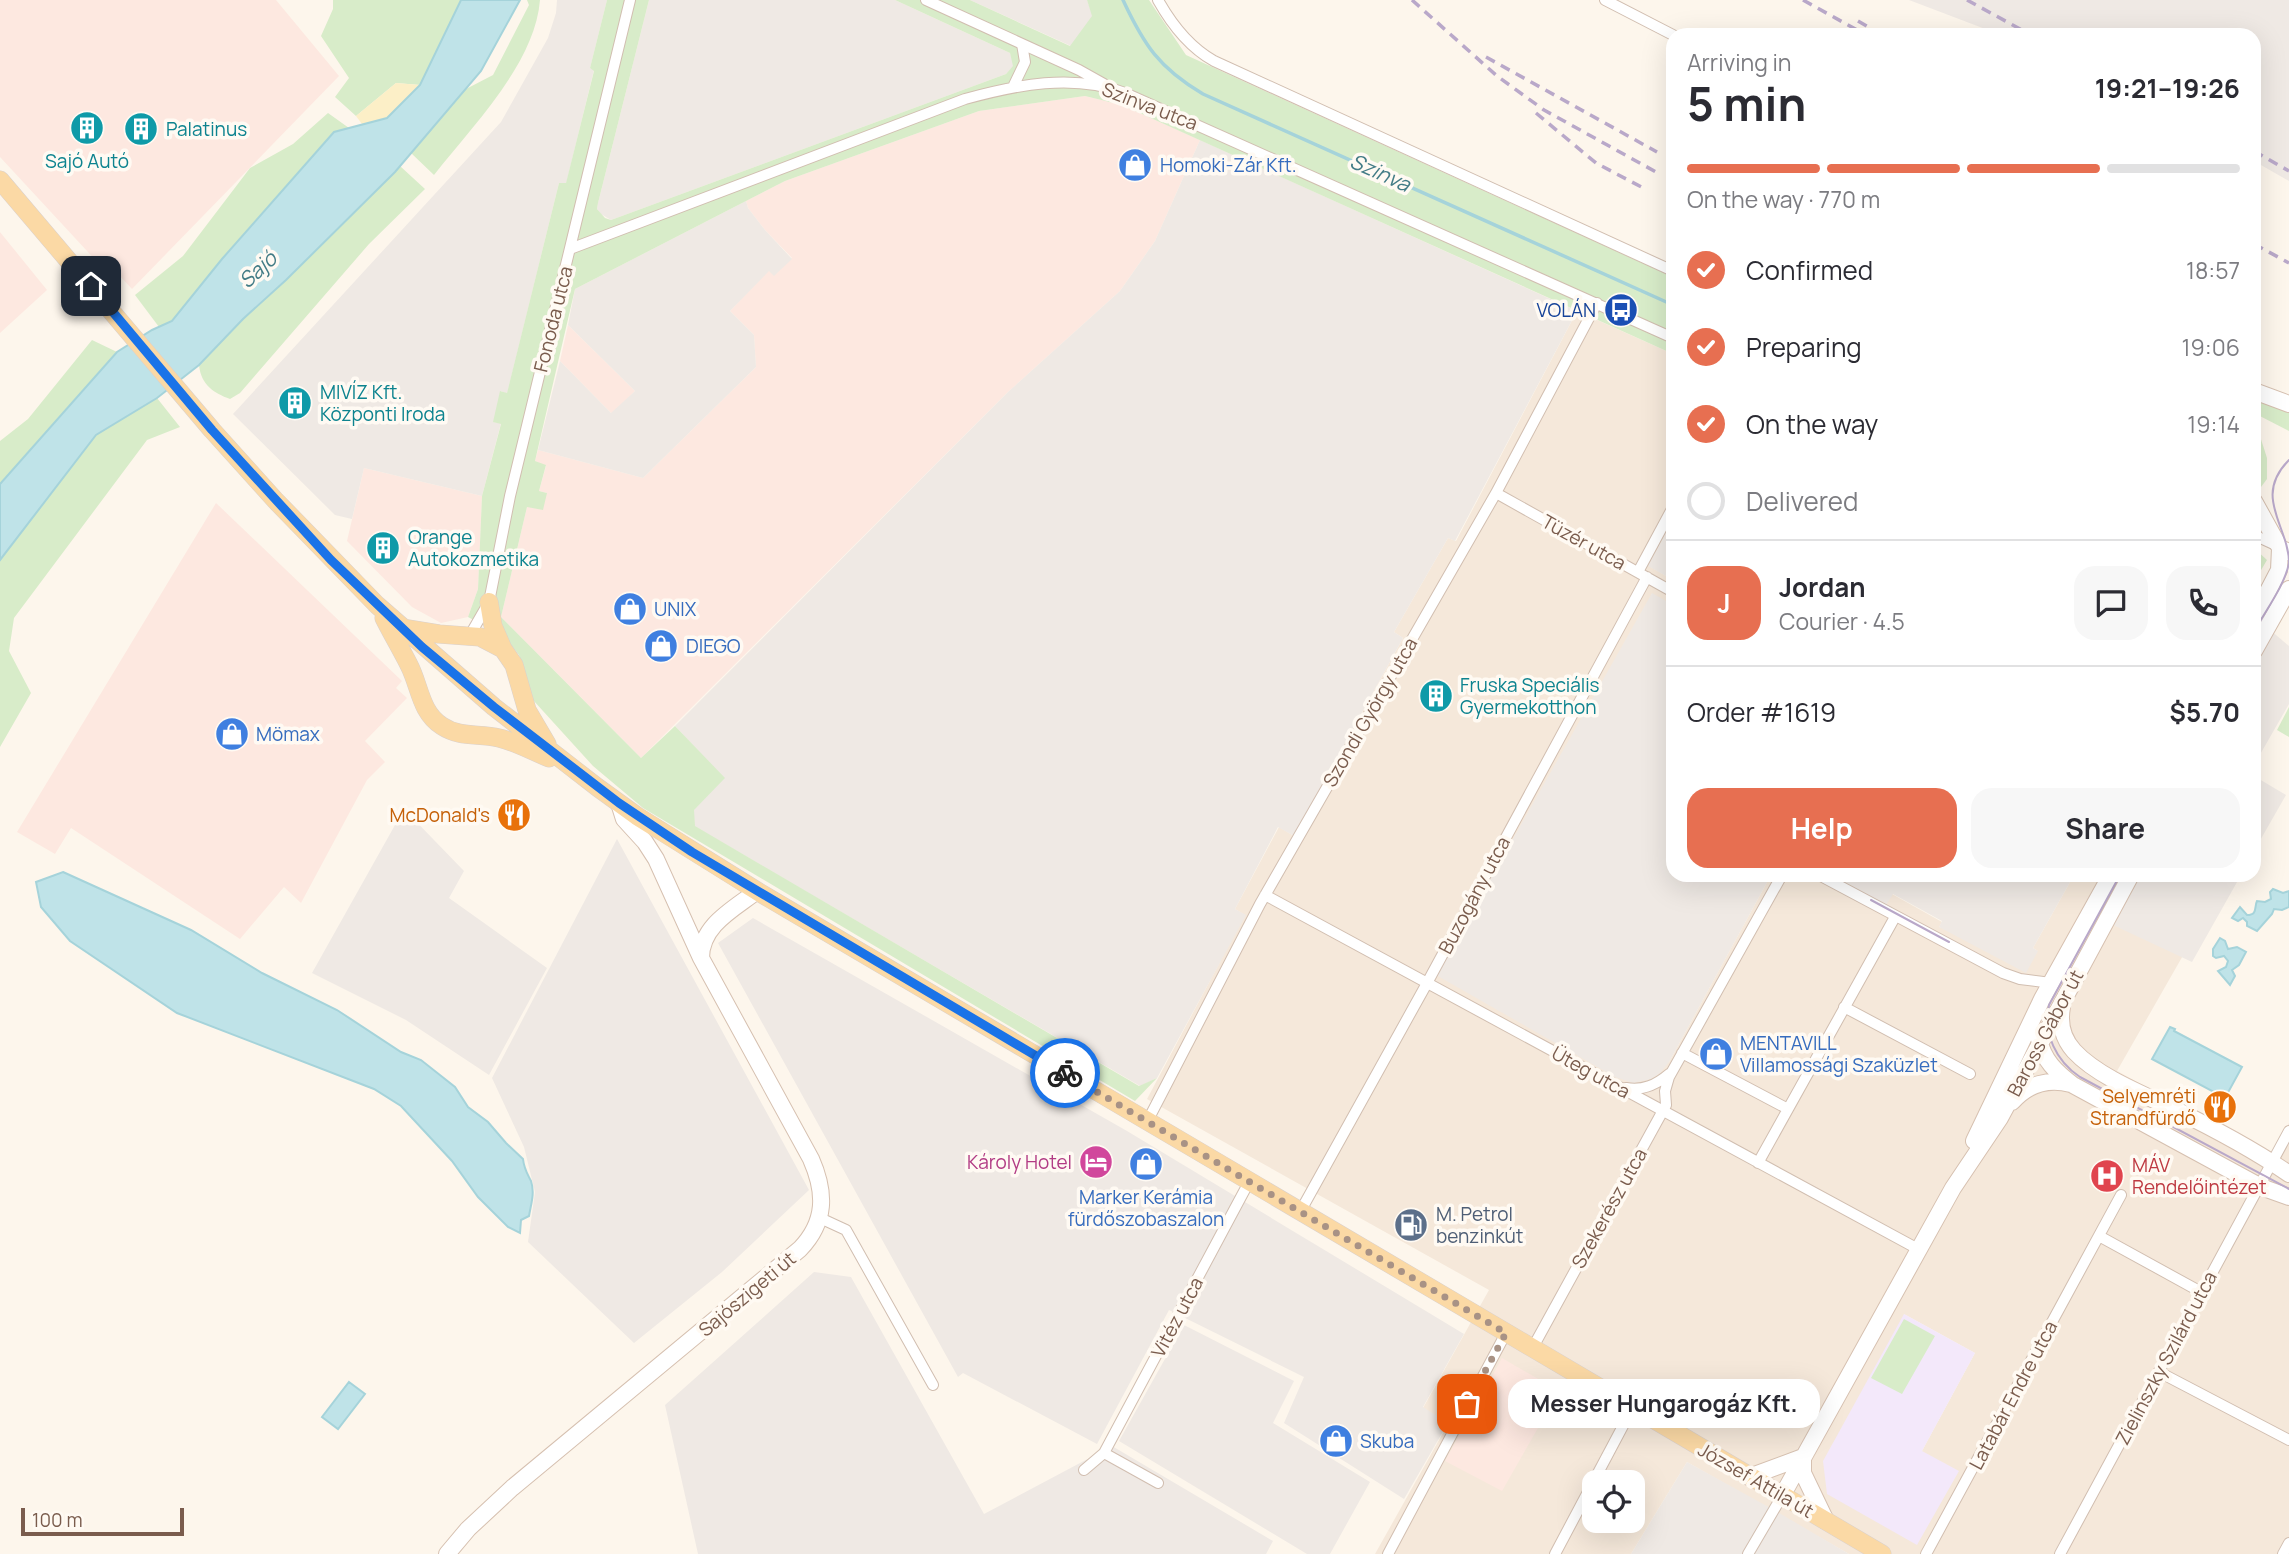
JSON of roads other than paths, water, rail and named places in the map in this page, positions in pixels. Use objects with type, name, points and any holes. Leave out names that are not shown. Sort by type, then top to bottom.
[{"type":"main road","name":"József Attila út","points":[[0,180],[197,412],[284,510],[377,605],[506,717],[619,803],[757,891],[1882,1554]]},
{"type":"main road","points":[[489,602],[493,626],[502,649],[514,665],[527,710],[552,753]]},
{"type":"main road","points":[[377,605],[410,668],[426,711],[442,726],[473,737],[485,735],[503,738],[568,765]]},
{"type":"main road","points":[[402,628],[466,636],[492,642],[502,649]]},
{"type":"main road","points":[[419,691],[422,667],[430,653],[448,640],[466,636]]},
{"type":"main road","points":[[485,735],[506,717],[519,687]]},
{"type":"street","name":"Fonoda utca","points":[[466,636],[489,602],[500,540],[630,0]]},
{"type":"street","points":[[926,0],[1109,86]]},
{"type":"street","points":[[1158,0],[1183,37],[1211,60],[1666,268]]},
{"type":"street","points":[[1605,0],[1666,31]]},
{"type":"street","points":[[1013,86],[1025,62],[1022,44]]},
{"type":"street","name":"Szinva utca","points":[[570,249],[965,99],[1013,86],[1046,83],[1109,86],[1666,335]]},
{"type":"street","name":"Szondi György utca","points":[[1147,1122],[1265,895],[1496,493],[1597,303]]},
{"type":"street","points":[[2261,394],[2289,404]]},
{"type":"street","name":"Tüzér utca","points":[[1496,493],[1666,588]]},
{"type":"street","points":[[2261,512],[2285,550],[2261,612]]},
{"type":"street","name":"Buzogány utca","points":[[1300,1212],[1427,982],[1642,575],[1666,522]]},
{"type":"street","points":[[2261,538],[2285,550]]},
{"type":"street","points":[[2261,616],[2289,589]]},
{"type":"street","points":[[619,803],[624,820],[650,849],[680,908],[701,958],[811,1159],[822,1192],[820,1219],[846,1230],[933,1385]]},
{"type":"street","name":"Szekerész utca","points":[[1532,1349],[1663,1111],[1666,1105],[1666,1086],[1682,1053],[1778,882]]},
{"type":"street","points":[[1832,882],[2003,973],[2020,979],[2051,983]]},
{"type":"street","name":"Baross Gábor út","points":[[1782,1496],[1952,1188],[2041,1002],[2107,882]]},
{"type":"street","name":"Baross Gábor út","points":[[1952,1188],[2002,1114],[2038,1054],[2064,997],[2127,882]]},
{"type":"street","points":[[701,958],[703,944],[715,923],[757,891]]},
{"type":"street","name":"Üteg utca","points":[[1265,895],[1918,1249]]},
{"type":"street","points":[[680,908],[697,921],[715,923]]},
{"type":"street","points":[[1758,1163],[1895,917]]},
{"type":"street","points":[[2064,997],[2060,1020],[2066,1038],[2080,1057],[2105,1074],[2289,1174]]},
{"type":"street","points":[[2041,1002],[2037,1026],[2038,1054],[2073,1085],[2260,1187],[2289,1197]]},
{"type":"street","points":[[1844,1007],[1970,1073]]},
{"type":"street","points":[[1682,1053],[1788,1109]]},
{"type":"street","points":[[2003,1079],[2038,1054],[2067,1059],[2105,1074]]},
{"type":"street","name":"Szekerész utca","points":[[1613,1084],[1632,1089],[1646,1087],[1664,1078],[1676,1065]]},
{"type":"street","points":[[2002,1114],[2017,1097],[2034,1086],[2053,1081],[2073,1085]]},
{"type":"street","name":"Zielinszky Szilárd utca","points":[[2060,1554],[2289,1131]]},
{"type":"street","name":"Vitéz utca","points":[[1084,1470],[1104,1453],[1249,1182]]},
{"type":"street","name":"Latabár Endre utca","points":[[1926,1554],[2121,1195]]},
{"type":"street","name":"Sajószigeti út","points":[[447,1554],[468,1529],[512,1488],[800,1250],[820,1219]]},
{"type":"street","points":[[2099,1236],[2201,1292]]},
{"type":"street","points":[[1388,1554],[1506,1333]]},
{"type":"street","points":[[2159,1372],[2289,1440]]},
{"type":"street","points":[[1555,1554],[1633,1408]]},
{"type":"street","points":[[1104,1453],[1158,1483]]},
{"type":"street","points":[[1749,1477],[1804,1457],[1803,1473],[1826,1521]]},
{"type":"street","points":[[1748,1554],[1782,1496]]},
{"type":"street","points":[[2283,1554],[2289,1543]]},
{"type":"water","name":"Sajó","points":[[461,0],[520,0],[481,71],[395,172],[199,365],[157,398],[96,435],[0,560],[0,484],[117,352],[172,321],[222,259],[334,132],[387,118],[420,85]]},
{"type":"water","points":[[63,872],[191,930],[262,973],[337,1010],[401,1052],[421,1060],[455,1087],[468,1107],[488,1122],[523,1159],[533,1194],[529,1216],[521,1220],[520,1233],[508,1227],[478,1197],[452,1161],[401,1106],[374,1089],[177,1013],[70,941],[41,907],[36,882]]},
{"type":"water","points":[[2273,889],[2283,893],[2289,891],[2289,907],[2274,909],[2257,931],[2247,926],[2243,918],[2238,921],[2232,918],[2240,907],[2247,915],[2253,914],[2257,901],[2265,902],[2271,899],[2270,892]]},
{"type":"water","points":[[2220,938],[2225,941],[2228,949],[2237,947],[2246,952],[2239,965],[2232,970],[2235,976],[2230,985],[2218,971],[2226,967],[2228,961],[2224,956],[2213,956],[2213,949]]},
{"type":"water","points":[[2170,1027],[2242,1067],[2225,1098],[2152,1059]]},
{"type":"water","points":[[349,1382],[365,1394],[338,1429],[322,1417]]},
{"type":"waterway","name":"Szinva","points":[[1123,0],[1154,54],[1175,75],[1203,94],[1666,302]]},
{"type":"tram line","points":[[2261,620],[2279,590],[2289,563],[2273,499],[2273,486],[2289,460]]},
{"type":"tram line","points":[[2116,882],[2049,1005],[2048,1026],[2058,1055],[2080,1077],[2289,1189]]},
{"type":"tram line","points":[[1871,900],[1949,942]]},
{"type":"railway","points":[[1412,0],[1497,76],[1544,110],[1656,172]]},
{"type":"railway","points":[[1803,0],[1853,28]]},
{"type":"railway","points":[[1967,0],[2018,28]]},
{"type":"railway","points":[[1858,21],[1870,28]]},
{"type":"railway","points":[[1486,57],[1657,152]]},
{"type":"railway","points":[[1536,113],[1596,163],[1647,190]]},
{"type":"railway","points":[[2261,155],[2289,171]]},
{"type":"railway","points":[[2261,248],[2289,263]]},
{"type":"place","name":"Sajó Autó","points":[[87,128]]},
{"type":"place","name":"Palatinus","points":[[141,129]]},
{"type":"place","name":"Homoki-Zár Kft.","points":[[1135,165]]},
{"type":"place","name":"VOLÁN","points":[[1621,310]]},
{"type":"place","name":"MIVÍZ Kft. Központi Iroda","points":[[295,403]]},
{"type":"place","name":"Orange Autokozmetika","points":[[383,548]]},
{"type":"place","name":"UNIX","points":[[630,609]]},
{"type":"place","name":"DIEGO","points":[[661,646]]},
{"type":"place","name":"Fruska Speciális Gyermekotthon","points":[[1436,696]]},
{"type":"place","name":"Mömax","points":[[232,734]]},
{"type":"place","name":"McDonald's","points":[[514,815]]},
{"type":"place","name":"MENTAVILL Villamossági Szaküzlet","points":[[1716,1054]]},
{"type":"place","name":"Selyemréti Strandfürdő","points":[[2220,1107]]},
{"type":"place","name":"Károly Hotel","points":[[1096,1162]]},
{"type":"place","name":"Marker Kerámia fürdőszobaszalon","points":[[1146,1164]]},
{"type":"place","name":"MÁV Rendelőintézet","points":[[2107,1176]]},
{"type":"place","name":"M. Petrol benzinkút","points":[[1411,1225]]},
{"type":"place","name":"Messer Hungarogáz Kft.","points":[[1467,1404]]},
{"type":"place","name":"Skuba","points":[[1336,1441]]}]
